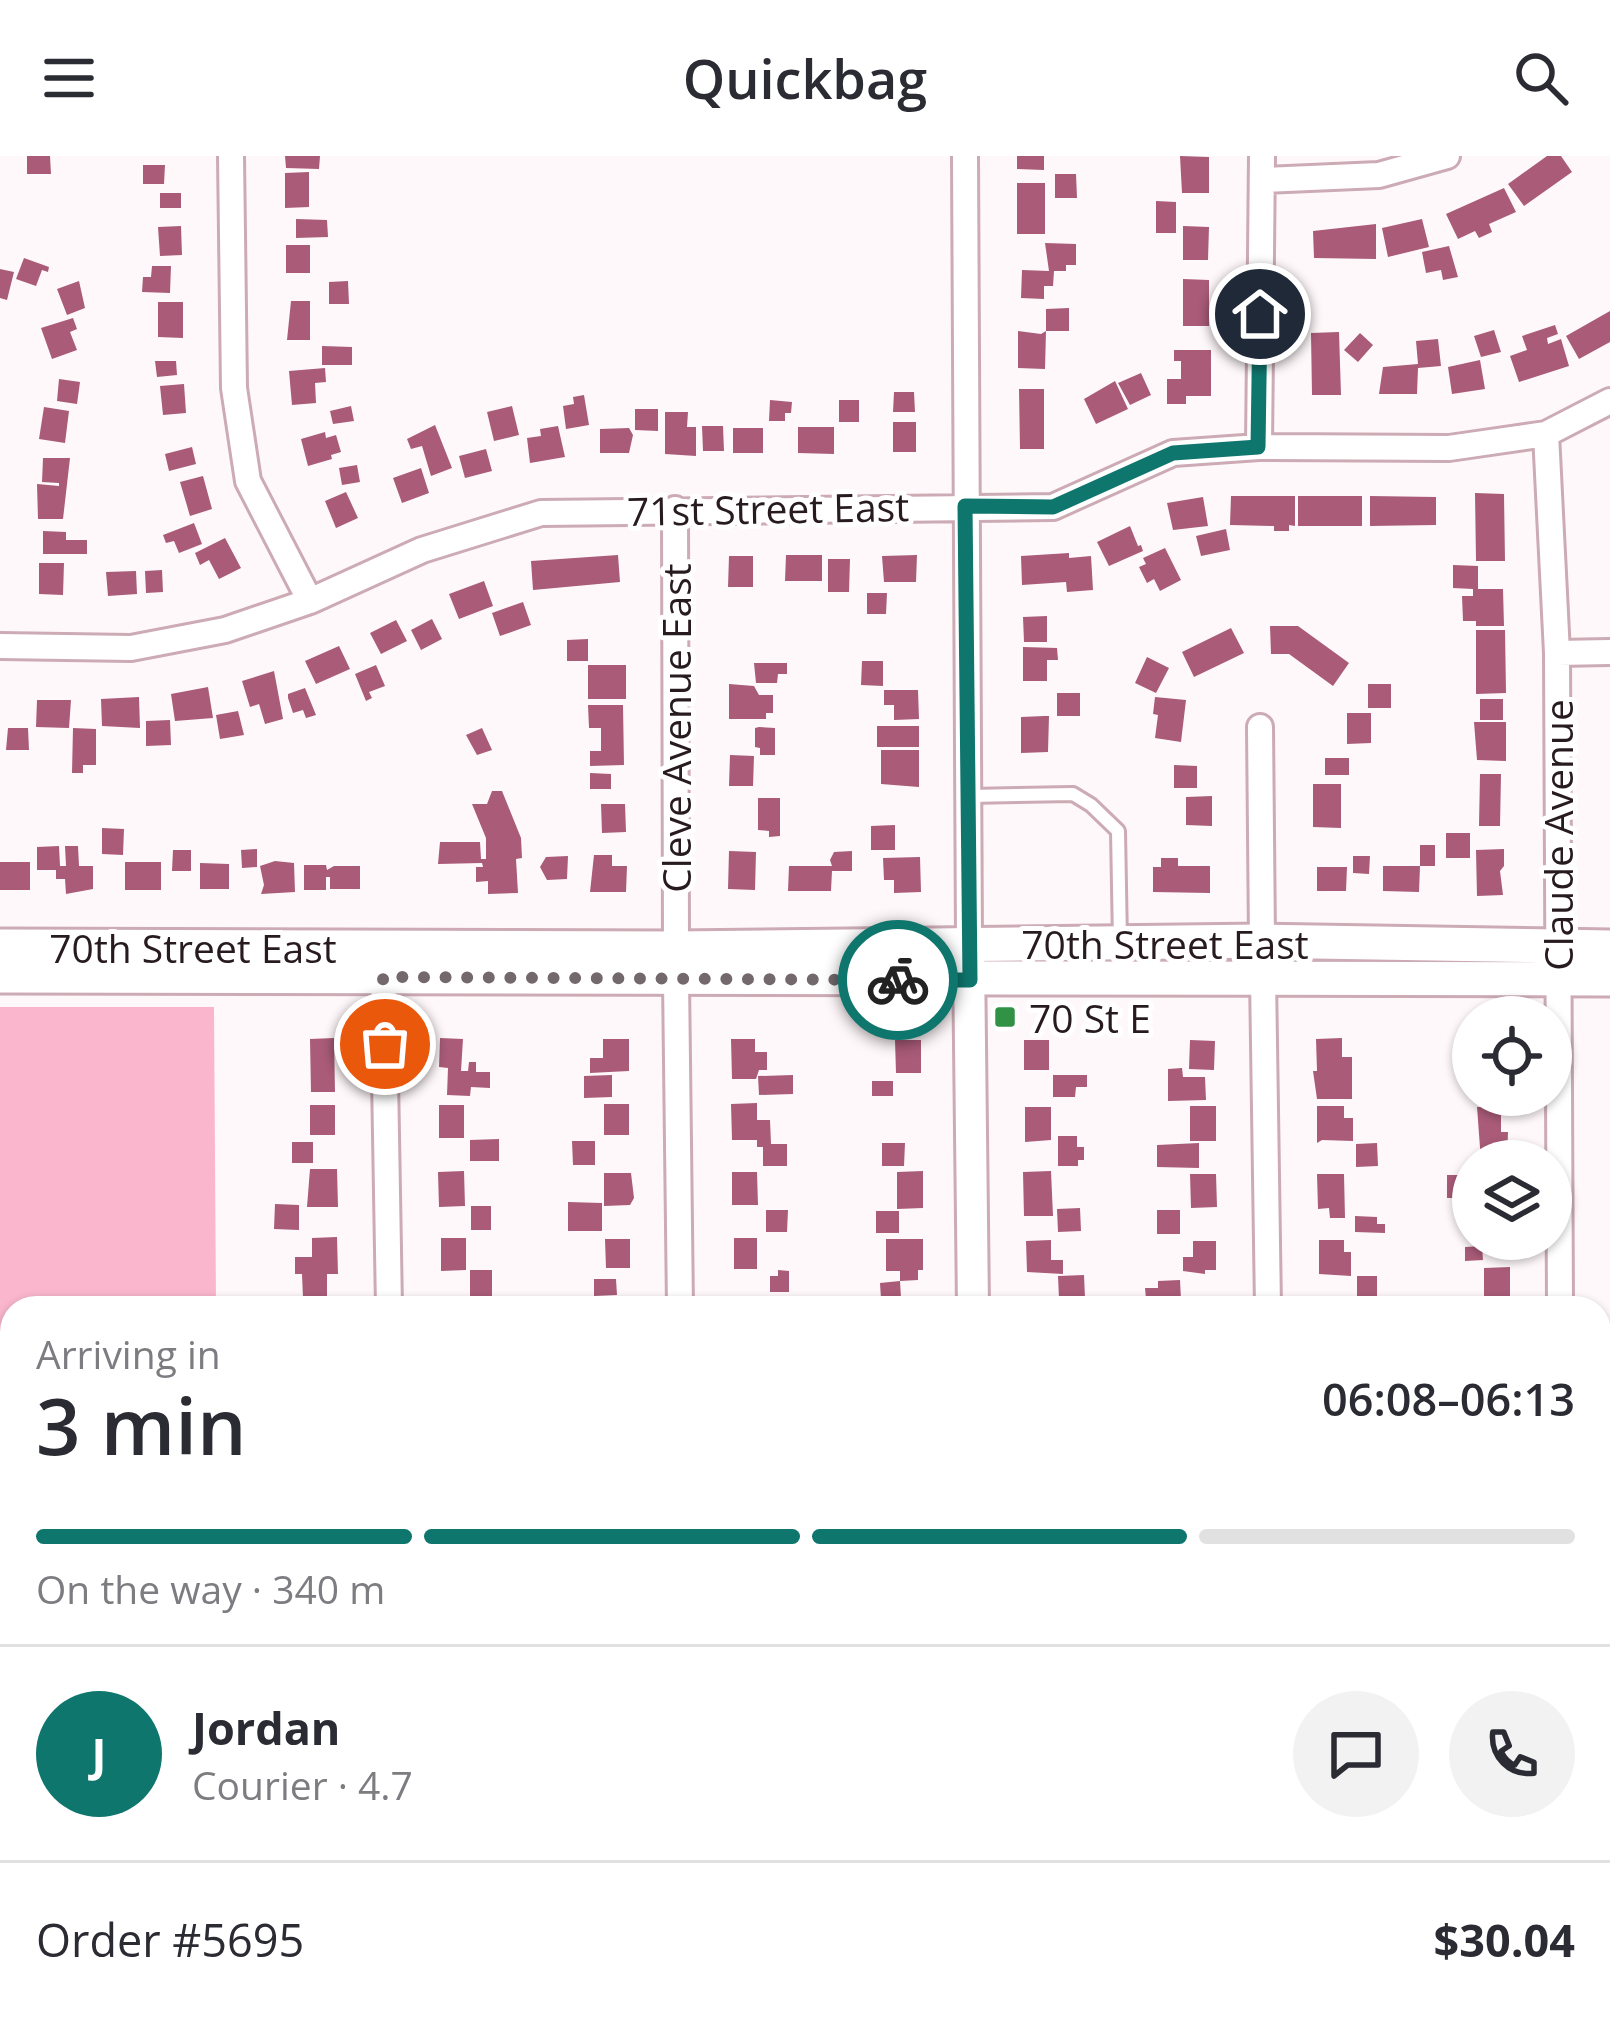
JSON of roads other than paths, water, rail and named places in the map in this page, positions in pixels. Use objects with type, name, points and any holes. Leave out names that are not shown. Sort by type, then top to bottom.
[{"type":"main road","name":"70th Street East","points":[[676,963],[969,944],[1262,940],[1557,963],[1610,979]]},
{"type":"main road","name":"70th Street East","points":[[0,946],[383,963]]},
{"type":"main road","name":"70th Street East","points":[[0,976],[383,963],[676,963],[970,980],[1263,977],[1557,963],[1610,947]]},
{"type":"street","points":[[231,156],[234,388],[248,481],[310,601]]},
{"type":"street","points":[[965,156],[973,1296]]},
{"type":"street","points":[[1258,447],[1262,168],[1379,175],[1447,156]]},
{"type":"street","name":"71st Street East","points":[[0,646],[131,648],[225,630],[310,601],[422,550],[541,513],[1053,507],[1173,453],[1258,447],[1449,448],[1546,434],[1610,401]]},
{"type":"street","name":"Claude Avenue","points":[[1546,434],[1556,653],[1560,1296]]},
{"type":"street","name":"Cleve Avenue East","points":[[675,509],[680,1296]]},
{"type":"street","points":[[1556,653],[1610,652]]},
{"type":"street","points":[[1260,728],[1262,940]]},
{"type":"street","points":[[383,963],[389,1296]]},
{"type":"street","points":[[1263,977],[1268,1296]]},
{"type":"lane","points":[[968,796],[1073,794],[1118,831],[1120,944]]},
{"type":"place","name":"70 St E","points":[[1005,1017]]}]
